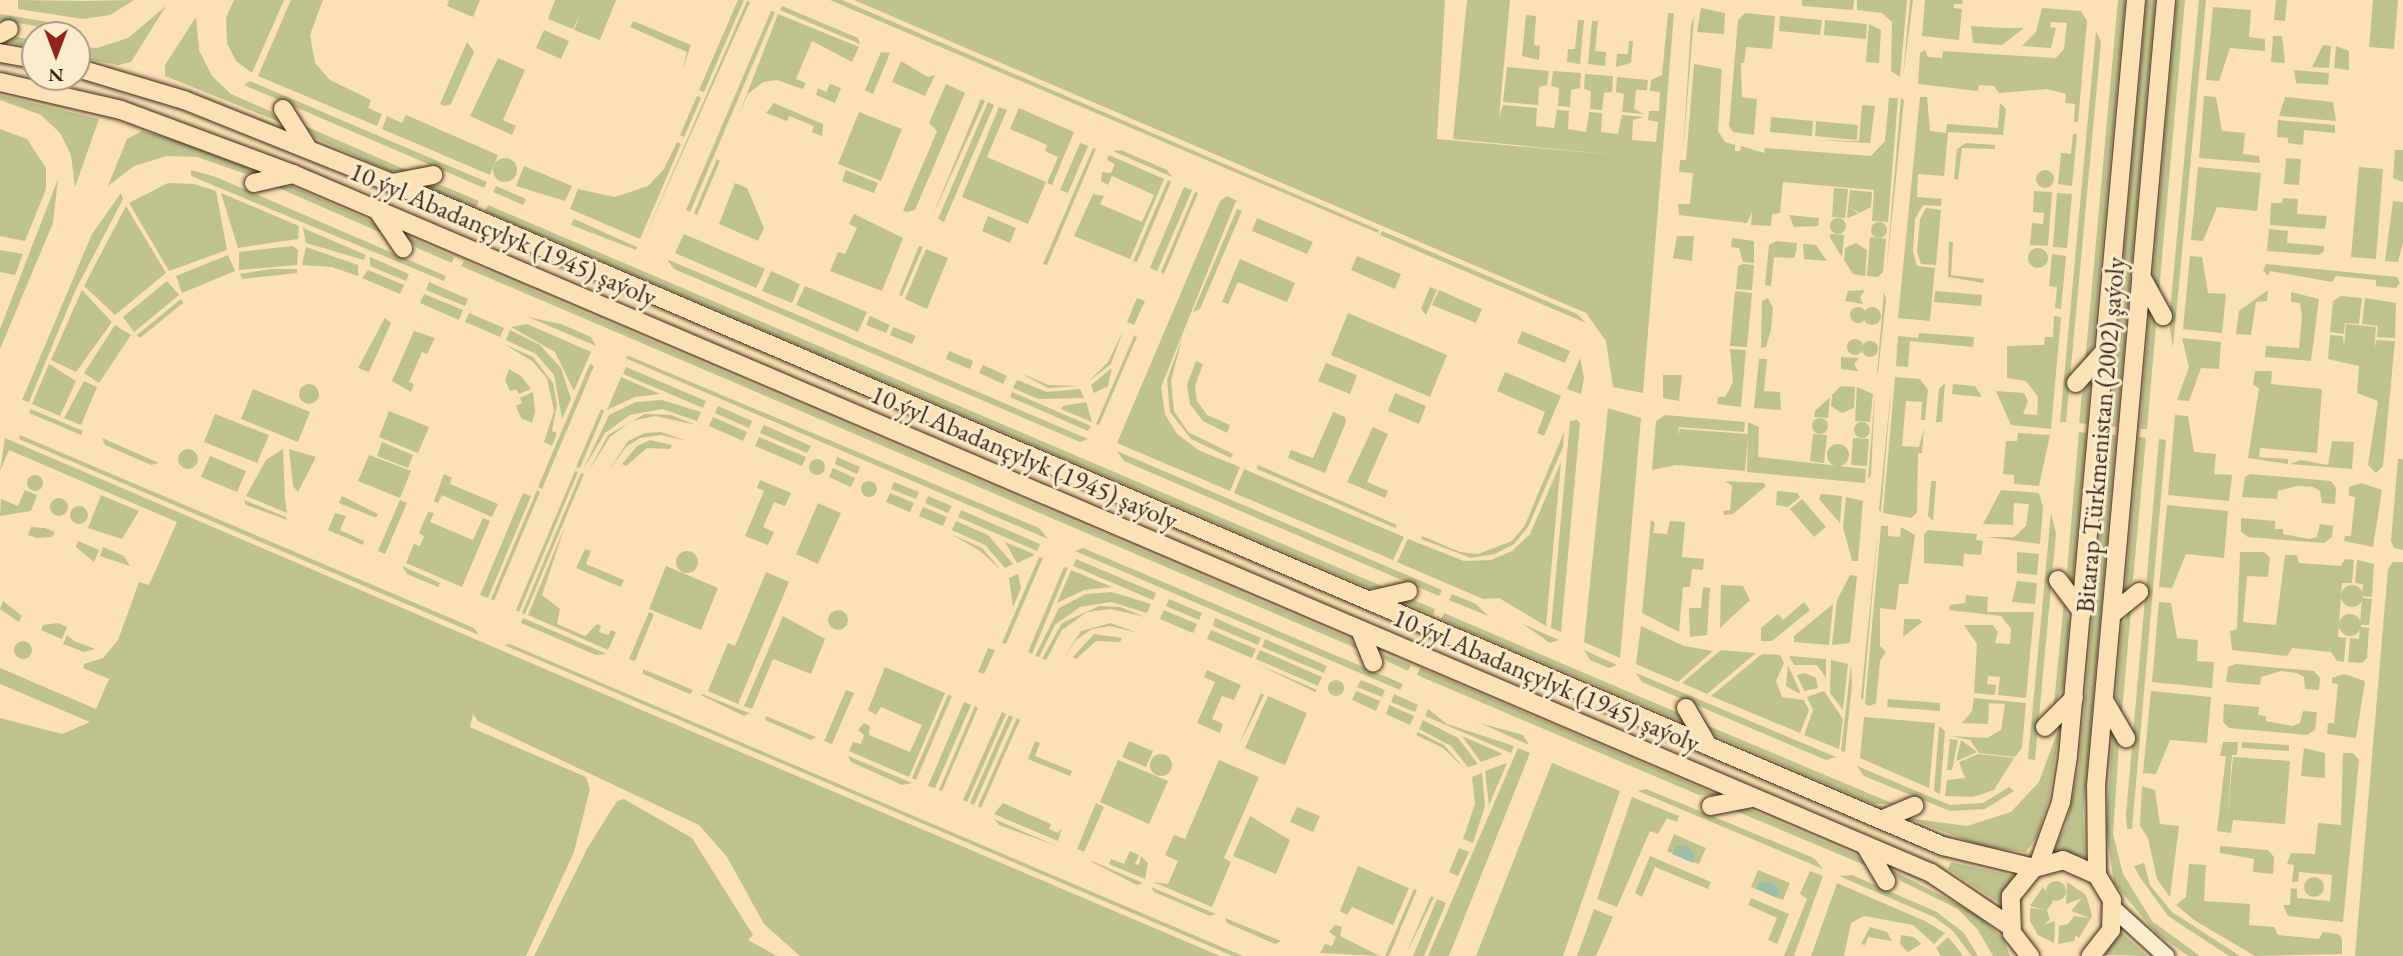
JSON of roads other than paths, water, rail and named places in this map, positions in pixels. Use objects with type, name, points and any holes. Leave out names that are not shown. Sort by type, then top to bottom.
[{"type":"main road","name":"Bitarap Türkmenistan (2002) şaýoly","points":[[2010,926],[2011,896],[2036,867],[2061,802],[2074,698],[2136,0]]},
{"type":"main road","name":"Bitarap Türkmenistan (2002) şaýoly","points":[[2097,875],[2095,807],[2166,0]]},
{"type":"main road","points":[[0,52],[21,56]]},
{"type":"main road","name":"10 ýyl Abadançylyk (1945) şaýoly","points":[[91,72],[136,83],[307,147],[1963,854],[2036,867],[2070,861],[2097,875]]},
{"type":"main road","name":"10 ýyl Abadançylyk (1945) şaýoly","points":[[0,82],[121,110],[293,174],[1865,845],[1957,887],[2010,926]]},
{"type":"main road","points":[[283,109],[307,147]]},
{"type":"main road","points":[[254,183],[293,174]]},
{"type":"main road","points":[[392,183],[433,175]]},
{"type":"main road","points":[[379,211],[403,248]]},
{"type":"main road","points":[[2141,276],[2163,316]]},
{"type":"main road","points":[[2076,383],[2104,352]]},
{"type":"main road","points":[[2058,580],[2082,612]]},
{"type":"main road","points":[[1370,600],[1408,591]]},
{"type":"main road","points":[[2112,614],[2139,592]]},
{"type":"main road","points":[[1360,630],[1373,662]]},
{"type":"main road","points":[[2045,727],[2074,698]]},
{"type":"main road","points":[[2105,702],[2126,738]]},
{"type":"main road","points":[[1686,708],[1707,744]]},
{"type":"main road","points":[[1711,806],[1752,797]]},
{"type":"main road","points":[[1883,819],[1914,806]]},
{"type":"main road","points":[[1865,845],[1886,881]]},
{"type":"main road","points":[[2097,875],[2113,908],[2166,956]]},
{"type":"main road","points":[[2091,956],[2108,937],[2113,908]]},
{"type":"main road","points":[[2010,926],[2023,953]]}]
